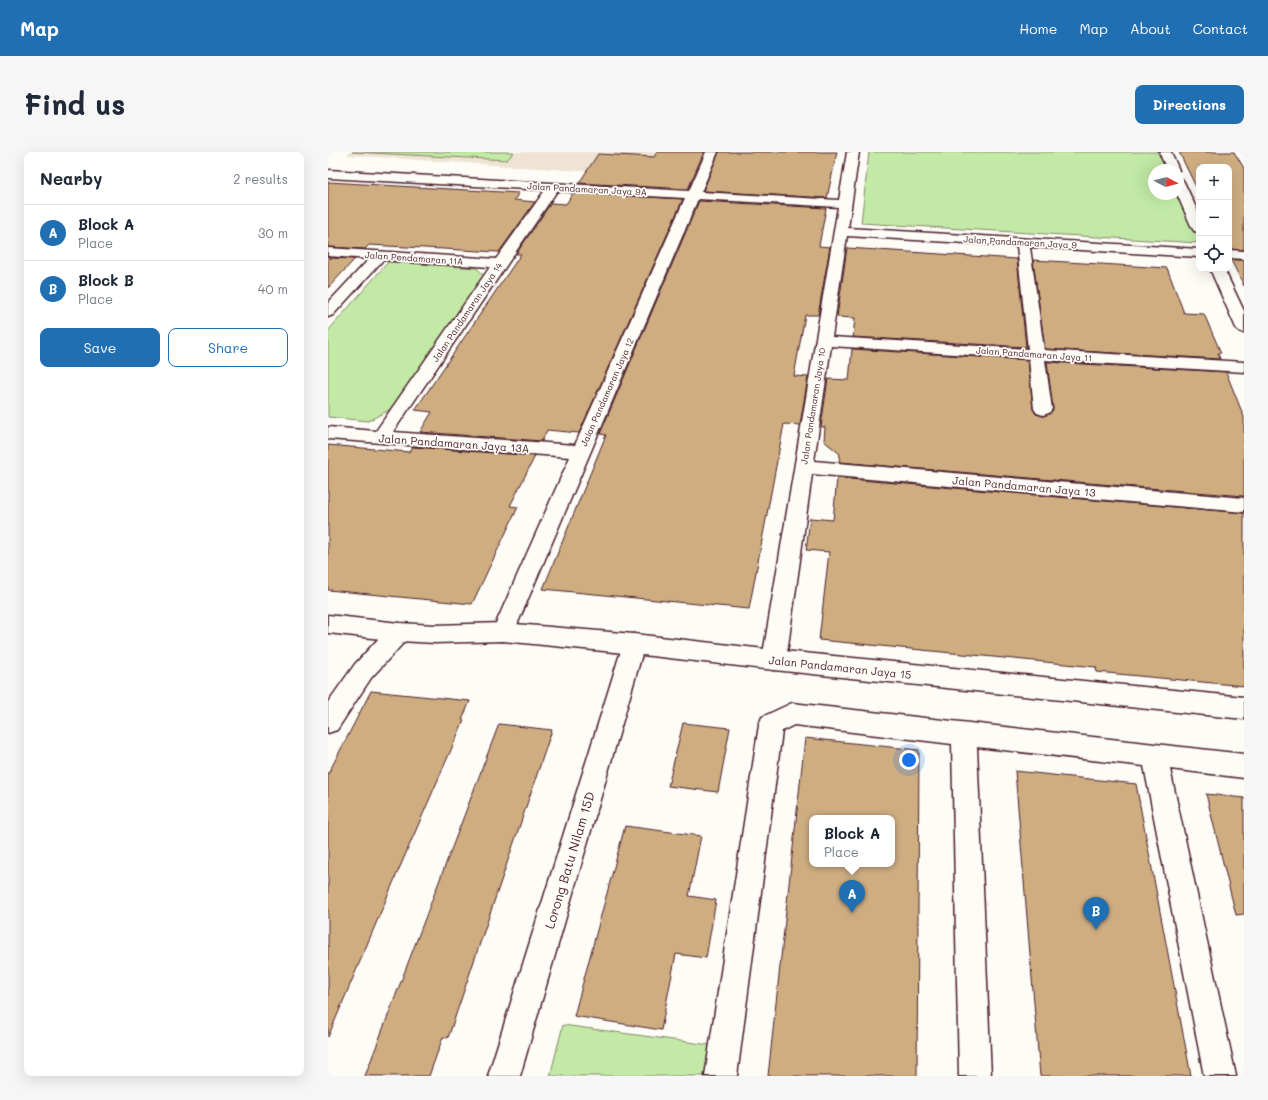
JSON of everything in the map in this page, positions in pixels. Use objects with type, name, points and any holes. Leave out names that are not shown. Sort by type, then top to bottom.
[{"type":"street","name":"Jalan Pandamaran Jaya 12","points":[[502,632],[712,152]]},
{"type":"street","name":"Jalan Pandamaran Jaya 10","points":[[774,660],[853,152]]},
{"type":"street","points":[[1164,152],[1170,164]]},
{"type":"street","name":"Jalan Pandamaran Jaya 9A","points":[[328,174],[845,204]]},
{"type":"street","name":"Jalan Pandamaran Jaya 14","points":[[380,438],[554,187]]},
{"type":"street","points":[[1184,195],[1196,221]]},
{"type":"street","name":"Jalan Pandamaran Jaya 9","points":[[841,232],[1196,253]]},
{"type":"street","points":[[1023,242],[1043,409]]},
{"type":"street","name":"Jalan Pendamaran 11A","points":[[328,252],[500,263]]},
{"type":"street","points":[[1232,254],[1244,255]]},
{"type":"street","points":[[328,312],[380,255]]},
{"type":"street","points":[[1218,272],[1244,328]]},
{"type":"street","name":"Jalan Pandamaran Jaya 11","points":[[824,341],[1244,367]]},
{"type":"street","name":"Jalan Pandamaran Jaya 13A","points":[[328,433],[581,452]]},
{"type":"street","name":"Jalan Pandamaran Jaya 13","points":[[804,467],[1244,506]]},
{"type":"street","name":"Jalan Pandamaran Jaya 15","points":[[328,624],[399,632],[435,634],[502,632],[634,644],[774,660],[1244,708]]},
{"type":"street","points":[[328,722],[363,671],[399,632]]},
{"type":"street","name":"Lorong Batu Nilam 15D","points":[[504,1076],[634,644]]},
{"type":"street","points":[[721,1076],[771,725],[792,714],[1244,766]]},
{"type":"street","points":[[964,734],[975,1076]]},
{"type":"street","points":[[1155,756],[1220,1076]]},
{"type":"shaded area","points":[[349,152],[698,152],[684,178],[347,155]]},
{"type":"green space","points":[[352,152],[514,152],[507,160]]},
{"type":"green space","points":[[869,152],[1159,152],[1164,164],[1148,164],[1148,200],[1181,200],[1196,232],[1196,243],[861,223]]},
{"type":"green space","points":[[388,262],[477,268],[484,276],[391,409],[368,421],[328,417],[328,331]]},
{"type":"green space","points":[[563,1025],[710,1045],[705,1076],[550,1076]]},
{"type":"building","points":[[657,152],[704,152],[688,189],[579,183],[598,154],[654,157]]},
{"type":"building","points":[[719,152],[837,152],[827,198],[703,191]]},
{"type":"building","points":[[1179,152],[1234,152],[1244,168],[1244,250],[1232,249],[1232,164],[1196,164],[1196,187]]},
{"type":"building","points":[[328,182],[519,193],[514,200],[535,202],[499,252],[369,245],[365,249],[328,247]]},
{"type":"building","points":[[573,193],[683,199],[579,433],[547,430],[542,441],[420,432],[432,412],[415,410],[521,254],[516,254],[551,203],[566,204]]},
{"type":"building","points":[[699,201],[826,208],[819,246],[830,247],[818,315],[805,315],[794,376],[808,377],[800,425],[784,424],[749,609],[543,589],[606,435],[600,434]]},
{"type":"building","points":[[847,248],[1017,259],[1026,347],[853,337],[855,318],[837,317]]},
{"type":"building","points":[[328,258],[355,259],[328,288]]},
{"type":"building","points":[[1033,260],[1167,268],[1184,313],[1204,314],[1221,353],[1218,353],[1220,359],[1045,349]]},
{"type":"building","points":[[1232,260],[1244,260],[1244,286],[1232,262]]},
{"type":"building","points":[[852,349],[1028,360],[1033,409],[1036,414],[1043,416],[1049,414],[1053,409],[1047,362],[1226,372],[1244,417],[1244,496],[839,462],[840,454],[824,441],[825,427],[821,427],[828,379],[849,380]]},
{"type":"building","points":[[328,445],[409,452],[412,447],[535,456],[510,506],[518,507],[472,604],[328,590]]},
{"type":"building","points":[[837,478],[1244,513],[1244,686],[1097,672],[1096,667],[819,640],[829,552],[806,550],[810,518],[833,520]]},
{"type":"building","points":[[371,691],[470,701],[462,720],[464,720],[328,1037],[328,774]]},
{"type":"building","points":[[683,723],[730,728],[718,792],[668,786]]},
{"type":"building","points":[[499,724],[552,730],[448,1038],[443,1037],[429,1076],[365,1076]]},
{"type":"building","points":[[805,738],[919,750],[917,1076],[768,1076]]},
{"type":"building","points":[[1015,771],[1136,784],[1191,1076],[1040,1076]]},
{"type":"building","points":[[1206,794],[1244,798],[1244,914],[1236,915]]},
{"type":"building","points":[[625,826],[701,836],[689,896],[716,900],[706,958],[676,954],[661,1030],[574,1016]]},
{"type":"place","name":"Block A","points":[[852,913]]},
{"type":"place","name":"Block B","points":[[1096,930]]}]
